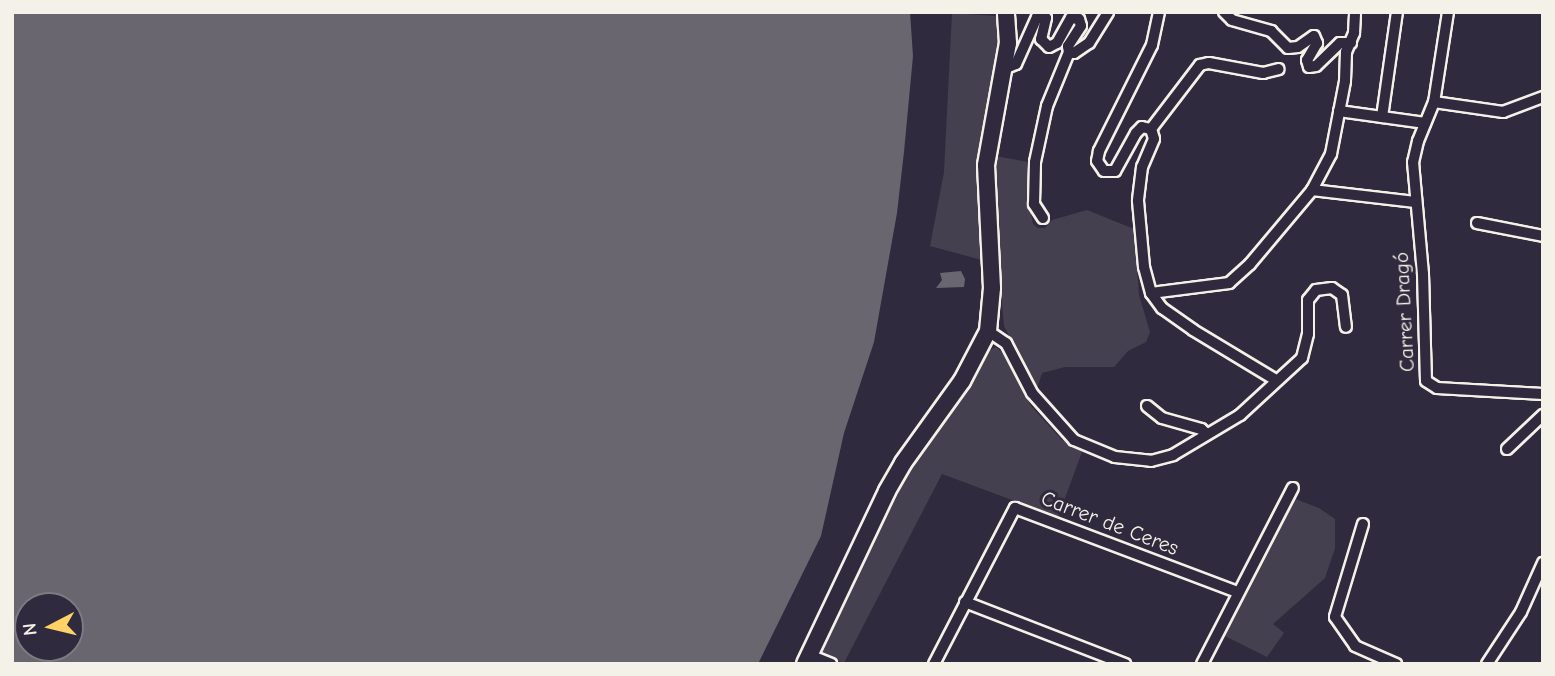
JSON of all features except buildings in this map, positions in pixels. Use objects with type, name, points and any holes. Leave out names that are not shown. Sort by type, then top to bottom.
[{"type":"street","points":[[831,664],[807,659],[887,491],[962,381],[988,331],[992,288],[986,165],[1008,43],[1006,12]]},
{"type":"street","points":[[1069,52],[1078,52],[1090,43],[1108,12]]},
{"type":"street","points":[[1152,129],[1140,128],[1115,171],[1107,172],[1099,166],[1099,152],[1152,45],[1158,12]]},
{"type":"street","points":[[1224,12],[1232,20],[1271,31],[1292,50],[1314,36],[1317,43],[1307,60],[1309,67],[1316,66],[1340,43],[1351,43]]},
{"type":"street","points":[[1151,293],[1230,283],[1250,264],[1312,190],[1331,154],[1345,81],[1346,52],[1351,43],[1355,12]]},
{"type":"street","points":[[1382,117],[1396,12]]},
{"type":"street","name":"Carrer Dragó","points":[[1448,12],[1434,102],[1413,162],[1423,274],[1428,385],[1437,388],[1543,394]]},
{"type":"street","points":[[1004,69],[1017,64],[1035,21],[1040,16],[1048,21],[1041,40],[1049,47],[1056,43],[1071,18],[1079,19],[1081,26],[1069,43],[1069,52],[1047,106],[1035,162],[1034,204],[1042,218]]},
{"type":"street","points":[[1276,380],[1238,360],[1172,316],[1151,293],[1142,252],[1138,192],[1142,167],[1154,139],[1152,129],[1200,65],[1209,63],[1263,73],[1279,69]]},
{"type":"street","points":[[1434,102],[1503,112],[1543,97]]},
{"type":"street","points":[[1339,111],[1425,123]]},
{"type":"street","points":[[1312,190],[1415,202]]},
{"type":"street","points":[[1477,223],[1543,236]]},
{"type":"street","points":[[988,331],[1006,343],[1032,393],[1048,415],[1073,440],[1115,457],[1156,461],[1173,455],[1250,407],[1302,358],[1308,334],[1308,300],[1316,290],[1332,288],[1342,295],[1346,327]]},
{"type":"street","points":[[1147,406],[1162,418],[1201,429],[1207,434]]},
{"type":"street","points":[[1507,449],[1543,415]]},
{"type":"street","points":[[1202,664],[1293,488]]},
{"type":"street","name":"Carrer de Ceres","points":[[934,664],[1015,509],[1237,592]]},
{"type":"street","points":[[1363,524],[1335,617],[1354,646],[1389,658],[1396,664]]},
{"type":"street","points":[[1487,664],[1521,612],[1543,562]]},
{"type":"street","points":[[965,602],[1125,664]]},
{"type":"shaded area","points":[[12,12],[910,12],[913,56],[904,152],[897,213],[874,342],[844,433],[821,536],[758,664],[12,664]]},
{"type":"shaded area","points":[[952,13],[996,16],[999,19],[995,75],[979,175],[982,260],[930,246],[944,172]]},
{"type":"shaded area","points":[[994,156],[1029,162],[1029,205],[1033,224],[1038,228],[1045,228],[1052,220],[1087,210],[1134,229],[1139,295],[1150,332],[1146,342],[1128,351],[1114,367],[1065,367],[1042,373],[1037,389],[1004,326],[995,227]]},
{"type":"shaded area","points":[[961,271],[965,279],[964,287],[936,288],[942,280],[940,273]]},
{"type":"shaded area","points":[[996,347],[1003,353],[1031,406],[1061,439],[1082,452],[1058,517],[942,474],[844,663],[822,654],[821,651],[878,530],[907,476],[988,351]]},
{"type":"shaded area","points":[[1293,498],[1319,508],[1335,519],[1335,548],[1325,578],[1273,624],[1284,633],[1267,657],[1223,635]]}]
